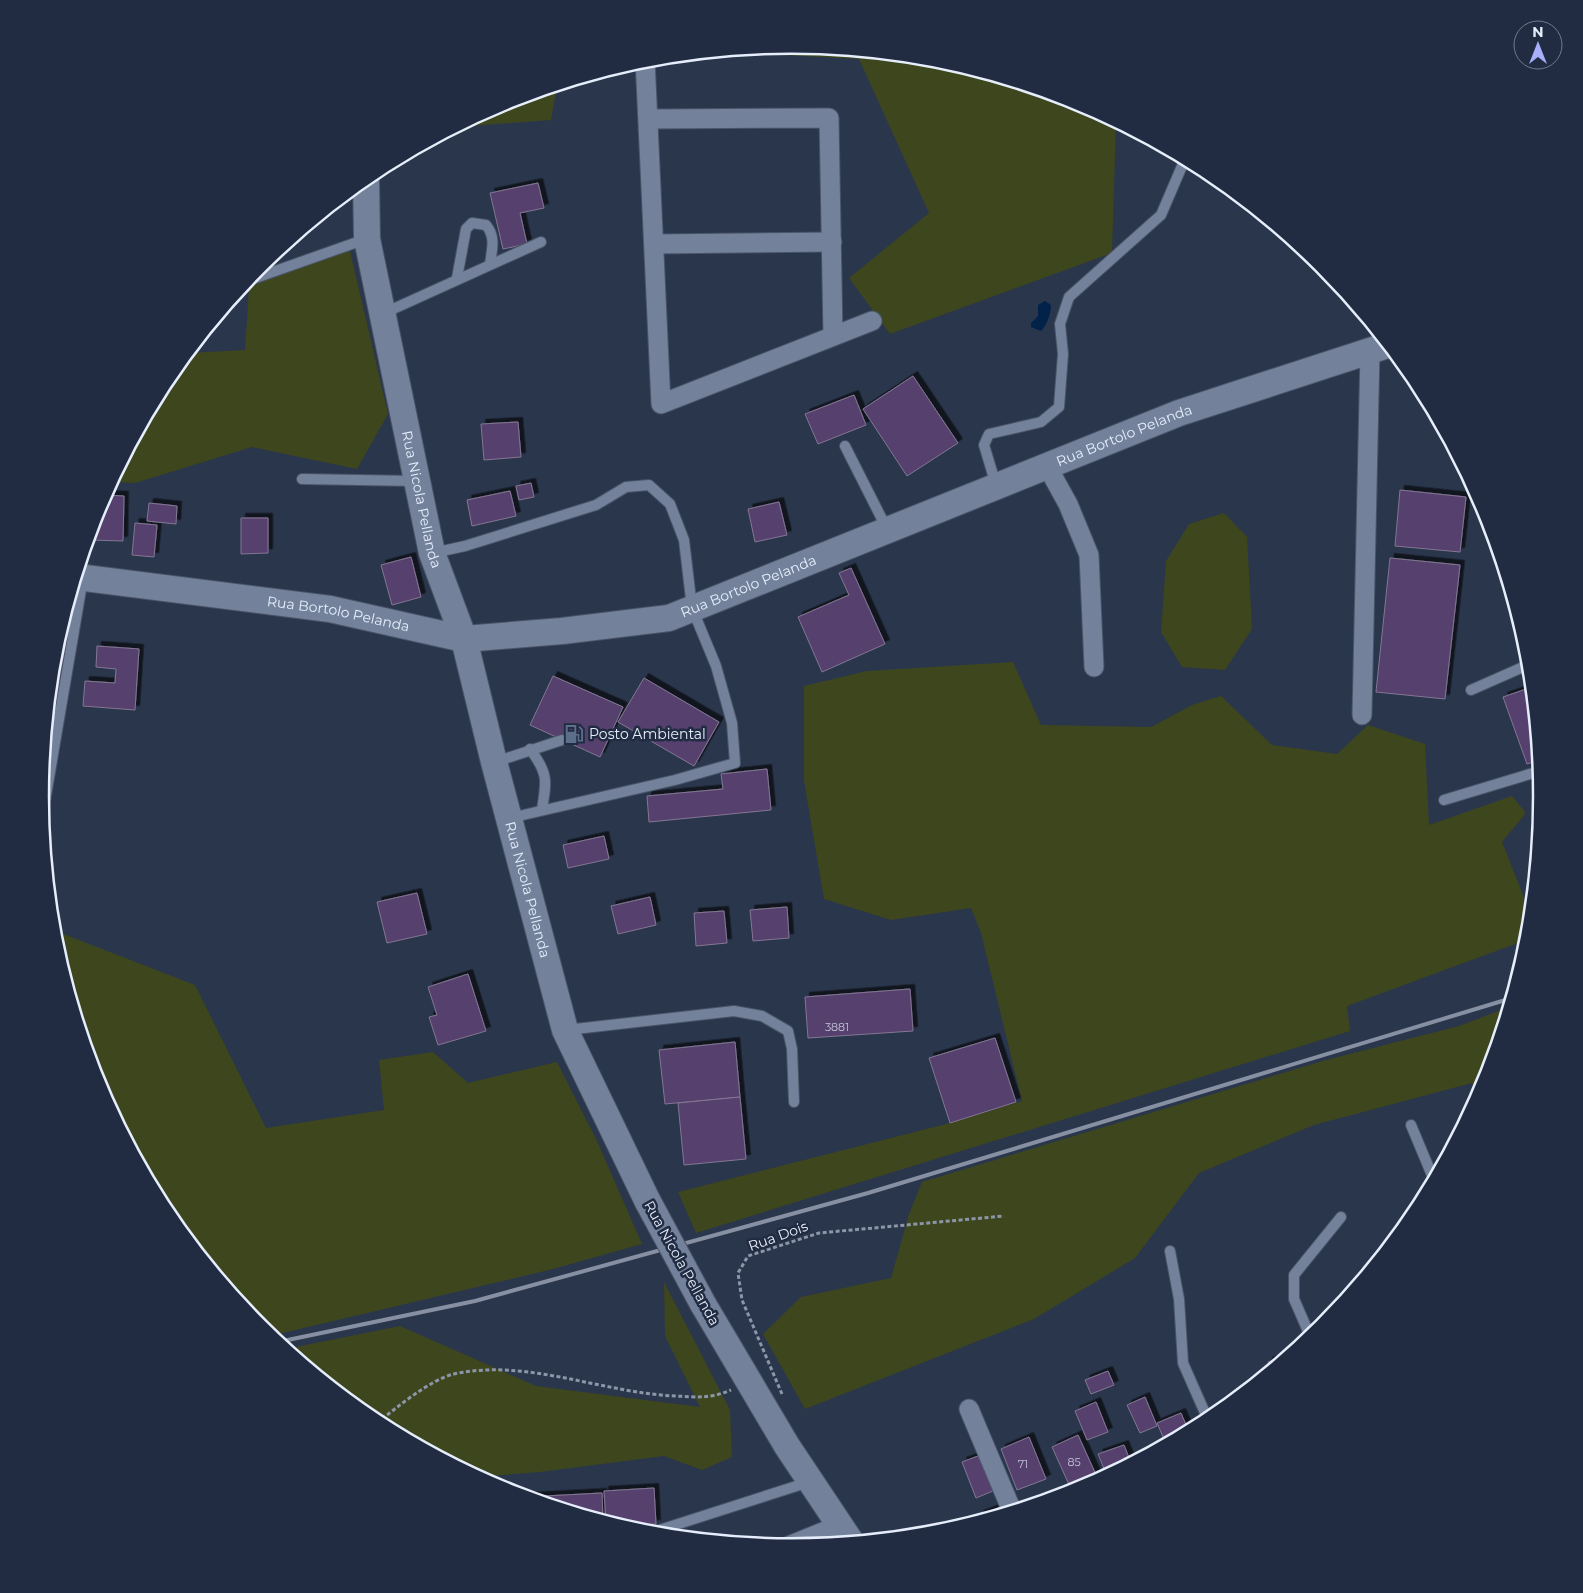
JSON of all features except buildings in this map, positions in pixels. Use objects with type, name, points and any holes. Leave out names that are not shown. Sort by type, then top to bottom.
[{"type":"main road","name":"Rua Nicola Pellanda","points":[[366,188],[367,239],[432,553],[464,639],[494,762],[565,1030],[647,1200],[703,1304],[810,1482],[846,1534]]},
{"type":"main road","name":"Rua Bortolo Pelanda","points":[[82,577],[330,609],[464,639],[607,626],[669,618],[1179,413],[1379,348]]},
{"type":"street","points":[[646,68],[650,119],[661,404],[872,321]]},
{"type":"street","points":[[650,119],[829,118],[833,336]]},
{"type":"street","points":[[654,244],[832,242]]},
{"type":"street","points":[[1362,714],[1379,348]]},
{"type":"street","points":[[1047,466],[1068,504],[1089,555],[1094,667]]},
{"type":"street","points":[[969,1409],[1010,1506]]},
{"type":"street","points":[[828,1538],[846,1534]]},
{"type":"lane","points":[[997,486],[984,445],[989,434],[1041,422],[1059,407],[1063,354],[1060,324],[1069,297],[1161,215],[1182,165]]},
{"type":"lane","points":[[457,278],[466,230],[472,223],[486,225],[491,233],[493,239],[490,264]]},
{"type":"lane","points":[[261,276],[367,239]]},
{"type":"lane","points":[[381,314],[457,278],[541,242]]},
{"type":"lane","points":[[845,446],[887,530]]},
{"type":"lane","points":[[302,479],[416,482]]},
{"type":"lane","points":[[432,553],[465,546],[596,505],[626,487],[649,485],[670,504],[684,540],[692,608],[716,666],[732,723],[735,763],[675,780],[509,818]]},
{"type":"lane","points":[[50,771],[78,592]]},
{"type":"lane","points":[[1471,690],[1523,667]]},
{"type":"lane","points":[[494,762],[562,740]]},
{"type":"lane","points":[[530,749],[543,766],[547,780],[542,809]]},
{"type":"lane","points":[[1444,800],[1534,773]]},
{"type":"lane","points":[[565,1030],[734,1011],[762,1016],[788,1031],[792,1049],[794,1102]]},
{"type":"lane","points":[[1411,1125],[1431,1174]]},
{"type":"lane","points":[[1308,1330],[1294,1299],[1294,1275],[1341,1217]]},
{"type":"lane","points":[[1170,1251],[1179,1299],[1183,1363],[1205,1413]]},
{"type":"lane","points":[[666,1528],[810,1482]]},
{"type":"path","name":"Rua Dois","points":[[784,1403],[780,1385],[742,1300],[738,1273],[748,1256],[820,1233],[1004,1216]]},
{"type":"path","points":[[384,1417],[410,1397],[452,1374],[498,1369],[576,1380],[652,1395],[712,1398],[750,1383]]},
{"type":"green space","points":[[771,54],[840,55],[936,68],[984,79],[1030,93],[1076,110],[1116,128],[1112,253],[890,334],[849,278],[929,213],[859,59]]},
{"type":"green space","points":[[556,92],[551,120],[472,126],[507,110]]},
{"type":"green space","points":[[349,247],[388,414],[357,469],[252,447],[135,483],[119,482],[148,425],[196,353],[245,350],[249,290],[253,286]]},
{"type":"green space","points":[[1224,513],[1247,537],[1252,629],[1225,670],[1182,667],[1161,632],[1166,561],[1189,524]]},
{"type":"green space","points":[[1013,662],[1041,725],[1151,727],[1192,705],[1221,696],[1272,745],[1337,754],[1368,725],[1425,744],[1429,825],[1512,796],[1526,813],[1502,842],[1526,903],[1520,942],[1347,1006],[1350,1031],[696,1233],[678,1192],[950,1123],[1022,1101],[981,933],[971,908],[891,920],[824,899],[804,781],[804,686],[867,671]]},
{"type":"green space","points":[[62,933],[195,985],[266,1128],[384,1110],[379,1060],[433,1052],[468,1083],[557,1062],[597,1141],[642,1244],[553,1269],[279,1334],[233,1286],[202,1249],[148,1168],[125,1125],[105,1081],[88,1035],[74,989]]},
{"type":"green space","points":[[1503,1009],[1474,1089],[1472,1083],[1314,1125],[1199,1173],[1135,1258],[1034,1319],[805,1409],[763,1334],[801,1297],[891,1278],[909,1214],[922,1182],[1326,1060],[1459,1026]]},
{"type":"green space","points":[[664,1282],[730,1410],[732,1457],[702,1470],[664,1456],[540,1472],[492,1476],[420,1440],[379,1414],[339,1386],[294,1347],[400,1326],[536,1386],[700,1407],[665,1336]]},
{"type":"water","points":[[1045,301],[1051,305],[1051,308],[1047,322],[1041,331],[1031,327],[1031,323],[1038,316],[1038,305]]},
{"type":"railway","points":[[286,1340],[475,1301],[868,1193],[1506,1000]]},
{"type":"place","name":"Posto Ambiental","points":[[574,734]]}]
